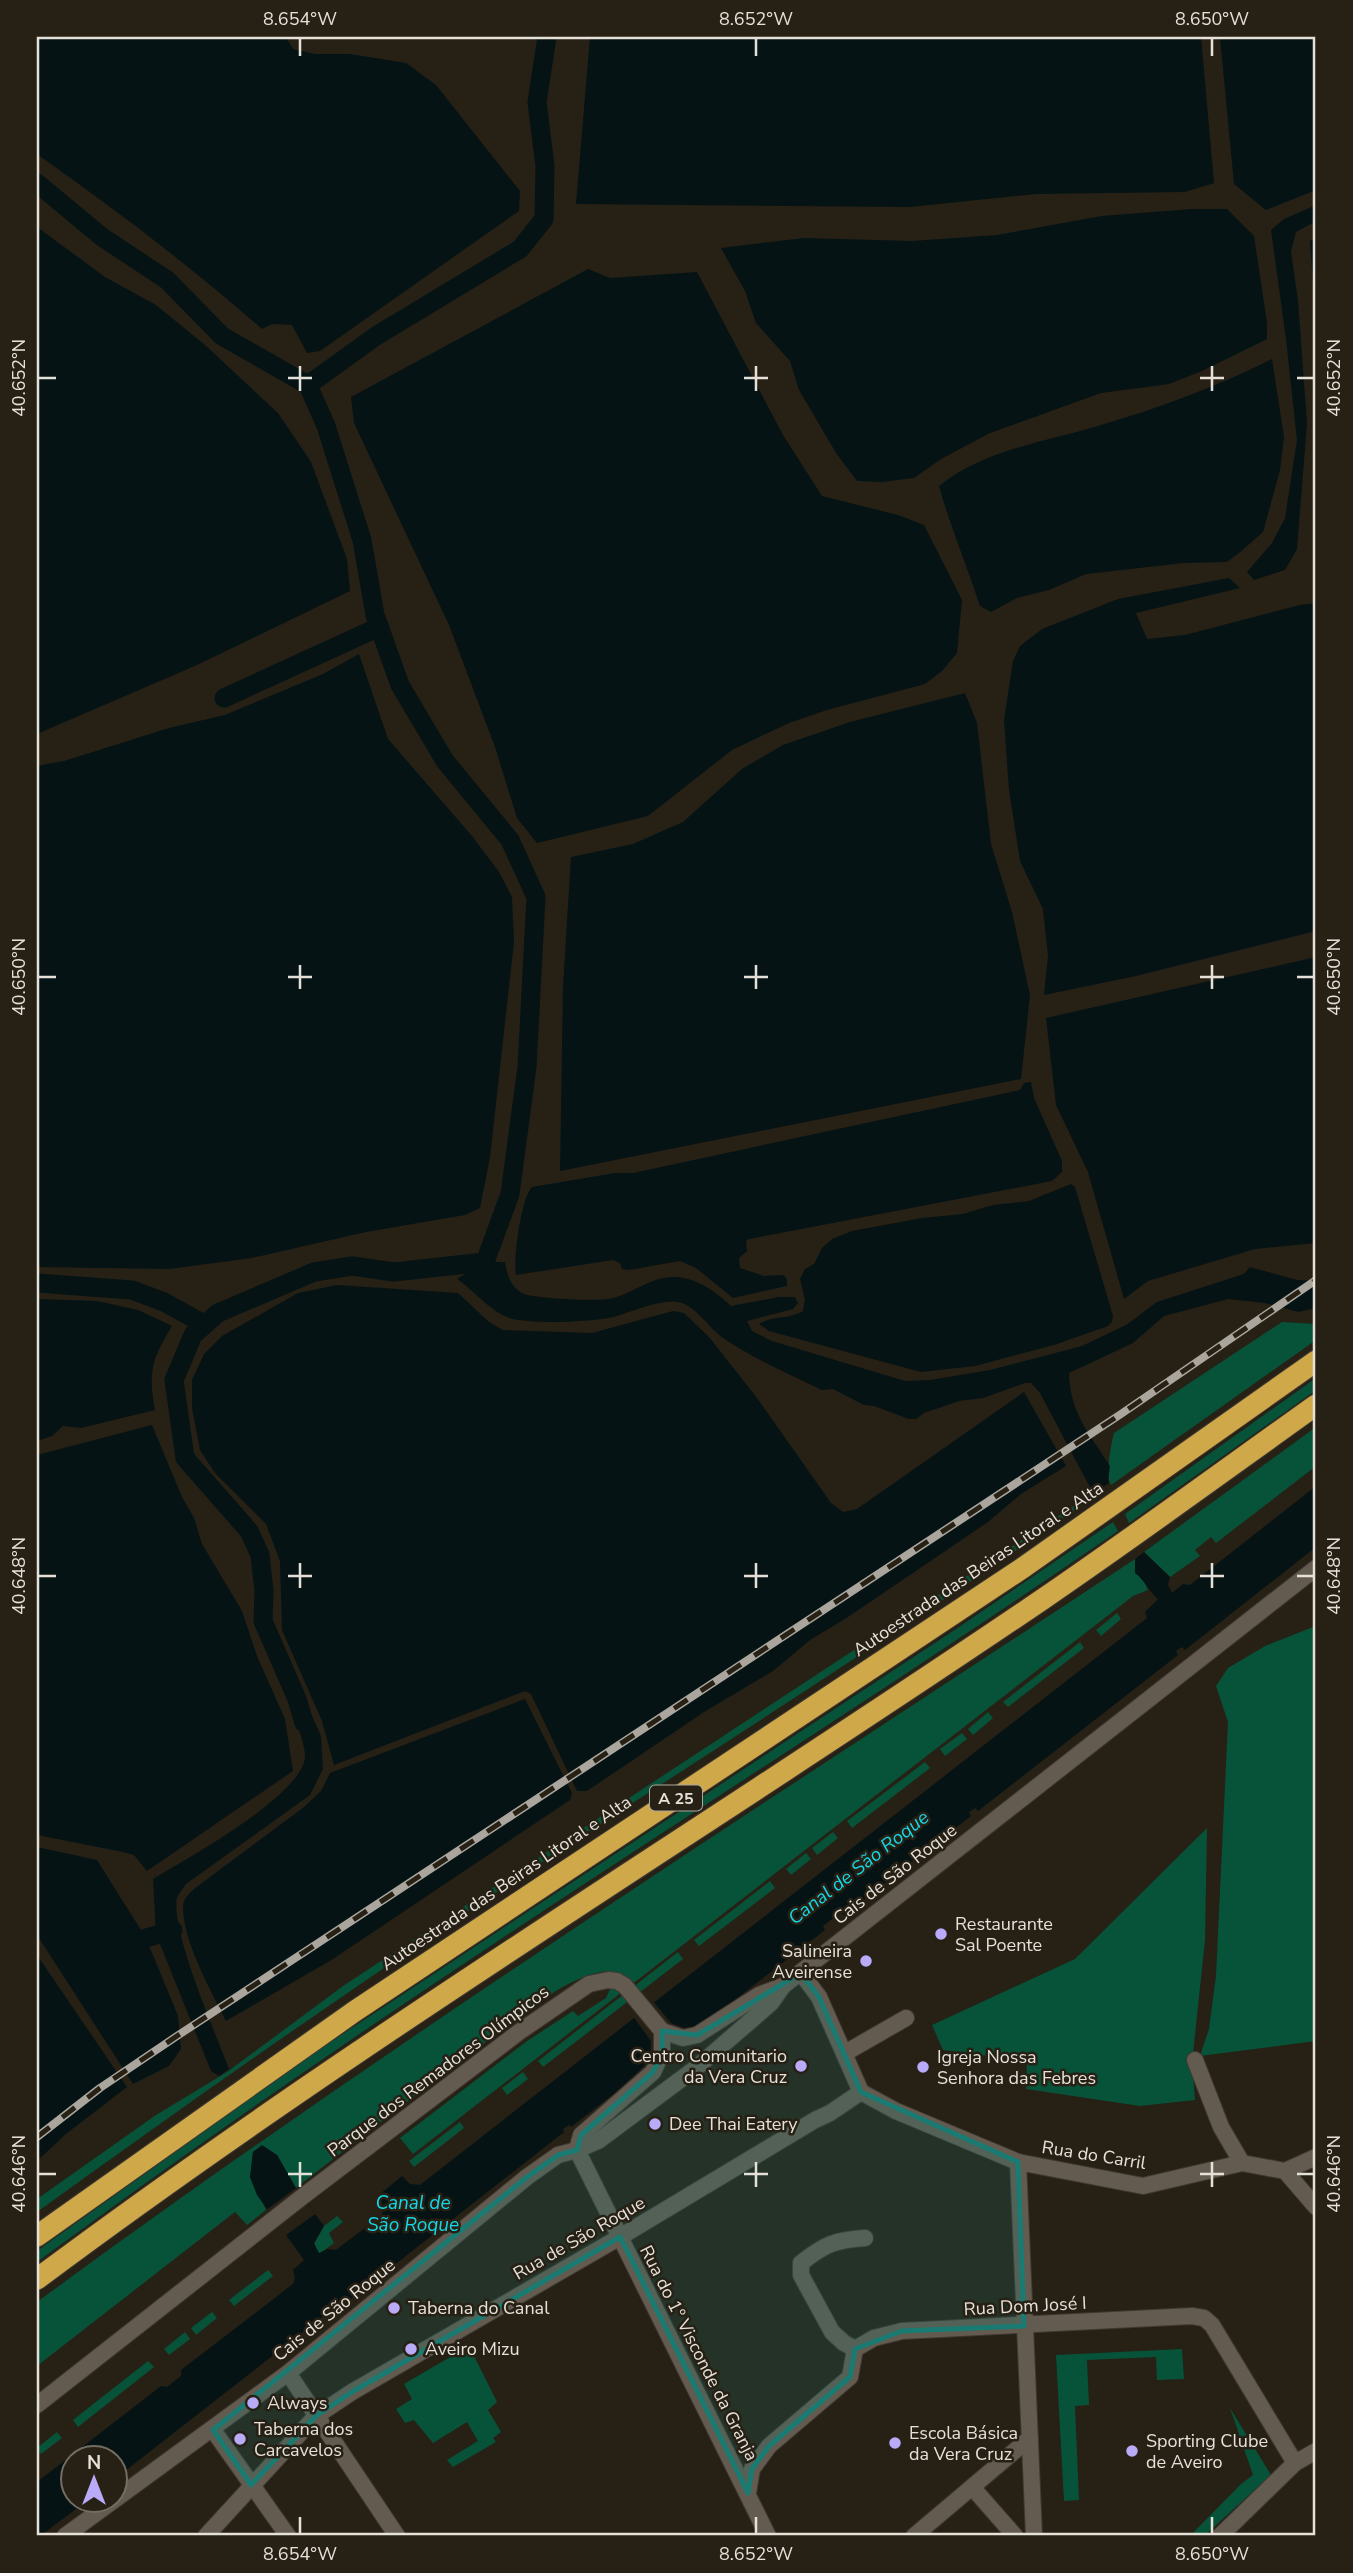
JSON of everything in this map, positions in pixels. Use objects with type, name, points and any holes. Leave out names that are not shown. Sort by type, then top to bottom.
[{"type":"highway","name":"Autoestrada das Beiras Litoral e Alta","points":[[37,2236],[355,2011],[1024,1567],[1316,1361]]},
{"type":"highway","name":"A 25","points":[[37,2279],[377,2039],[1044,1598],[1316,1405]]},
{"type":"street","name":"Cais de São Roque","points":[[65,2536],[214,2430],[288,2373],[527,2177],[558,2155],[598,2141],[696,2068],[771,2003],[783,1986],[1316,1568]]},
{"type":"street","points":[[801,1973],[819,1997],[861,2092]]},
{"type":"street","name":"Parque dos Remadores Olímpicos","points":[[37,2405],[302,2196],[519,2032],[566,2000],[598,1981],[617,1981],[625,1986],[662,2031]]},
{"type":"street","points":[[577,2150],[581,2135],[653,2072],[662,2053],[662,2031],[683,2038],[696,2035],[759,1995],[783,1986]]},
{"type":"street","points":[[845,2053],[906,2018]]},
{"type":"street","points":[[1195,2060],[1221,2127],[1242,2163]]},
{"type":"street","name":"Rua do Carril","points":[[861,2092],[896,2111],[1018,2162],[1143,2186],[1242,2163],[1284,2171]]},
{"type":"street","name":"Rua de São Roque","points":[[206,2536],[316,2416],[352,2392],[620,2237],[861,2092]]},
{"type":"street","name":"Rua do 1º Visconde da Granja","points":[[577,2150],[768,2536]]},
{"type":"street","points":[[1316,2157],[1284,2171],[1316,2207]]},
{"type":"street","points":[[1018,2162],[1034,2536]]},
{"type":"street","points":[[748,2493],[752,2469],[769,2446],[850,2377],[856,2348],[844,2343],[832,2332],[801,2275],[802,2263],[838,2240],[865,2238]]},
{"type":"street","name":"Rua Dom José I","points":[[856,2348],[873,2338],[902,2331],[1192,2316],[1204,2318],[1212,2325],[1295,2463]]},
{"type":"street","points":[[288,2373],[397,2536]]},
{"type":"street","points":[[214,2430],[288,2536]]},
{"type":"street","points":[[914,2536],[1030,2438]]},
{"type":"street","points":[[1220,2536],[1295,2463],[1316,2451]]},
{"type":"street","points":[[972,2487],[1015,2536]]},
{"type":"highlighted area","points":[[801,1973],[819,1997],[861,2092],[1018,2162],[1024,2326],[902,2331],[855,2349],[850,2377],[769,2446],[752,2469],[748,2493],[620,2237],[352,2392],[316,2416],[251,2485],[213,2430],[527,2177],[558,2155],[577,2150],[581,2135],[653,2072],[662,2053],[662,2031],[697,2035]]},
{"type":"green space","points":[[1282,1322],[1316,1324],[1316,1340],[1111,1485],[1109,1467],[1114,1433]]},
{"type":"green space","points":[[1316,1378],[1316,1390],[1129,1523],[1125,1514]]},
{"type":"green space","points":[[1316,1427],[1316,1466],[1216,1543],[1211,1537],[1195,1550],[1200,1556],[1170,1577],[1144,1552]]},
{"type":"green space","points":[[1090,1495],[1092,1498],[952,1594],[402,1956],[37,2212],[37,2199],[156,2115],[227,2072],[343,1986]]},
{"type":"green space","points":[[1113,1522],[1118,1531],[947,1647],[379,2021],[37,2262],[37,2251],[317,2051],[956,1629]]},
{"type":"green space","points":[[1135,1559],[1135,1573],[1143,1579],[1148,1590],[1133,1596],[413,2154],[400,2138],[527,2041],[573,2011],[578,2016],[606,1998],[614,1980],[610,1971],[576,1980],[523,2013],[296,2188],[277,2155],[262,2146],[253,2152],[250,2177],[266,2210],[247,2225],[235,2212],[37,2366],[37,2302],[171,2205],[444,2016]]},
{"type":"green space","points":[[1117,1613],[1121,1619],[1101,1636],[1096,1630]]},
{"type":"green space","points":[[1313,1627],[1316,1630],[1316,2041],[1200,2056],[1209,2029],[1216,1976],[1228,1722],[1216,1686],[1228,1668],[1265,1646]]},
{"type":"green space","points":[[1080,1642],[1084,1648],[1008,1707],[1003,1702]]},
{"type":"green space","points":[[988,1712],[993,1718],[973,1735],[968,1729]]},
{"type":"green space","points":[[962,1733],[967,1739],[945,1756],[940,1749]]},
{"type":"green space","points":[[925,1762],[930,1768],[852,1828],[847,1821]]},
{"type":"green space","points":[[1207,1828],[1205,1940],[1192,2063],[1195,2100],[1140,2106],[1026,2089],[1027,2061],[943,2050],[932,2025],[1075,1959]]},
{"type":"green space","points":[[833,1832],[838,1838],[817,1855],[812,1848]]},
{"type":"green space","points":[[806,1853],[811,1859],[791,1875],[786,1869]]},
{"type":"green space","points":[[770,1881],[775,1888],[699,1946],[694,1940]]},
{"type":"green space","points":[[678,1952],[683,1959],[543,2067],[538,2061]]},
{"type":"green space","points":[[523,2072],[528,2079],[507,2095],[502,2088]]},
{"type":"green space","points":[[460,2122],[464,2128],[414,2167],[409,2161]]},
{"type":"green space","points":[[337,2216],[343,2222],[329,2233],[334,2243],[319,2254],[314,2244],[324,2226]]},
{"type":"green space","points":[[268,2270],[273,2276],[234,2306],[229,2300]]},
{"type":"green space","points":[[212,2312],[217,2318],[196,2335],[191,2328]]},
{"type":"green space","points":[[185,2332],[190,2339],[169,2355],[164,2349]]},
{"type":"green space","points":[[469,2346],[497,2402],[488,2410],[501,2432],[493,2438],[496,2442],[453,2467],[447,2460],[478,2441],[467,2422],[433,2443],[414,2420],[405,2423],[396,2409],[412,2399],[404,2384]]},
{"type":"green space","points":[[1182,2349],[1184,2379],[1157,2380],[1156,2357],[1087,2360],[1089,2405],[1075,2406],[1079,2500],[1064,2501],[1056,2355]]},
{"type":"green space","points":[[148,2361],[154,2367],[78,2427],[73,2420]]},
{"type":"green space","points":[[1230,2408],[1271,2475],[1204,2536],[1190,2536],[1253,2475]]},
{"type":"green space","points":[[57,2432],[62,2438],[41,2454],[37,2448]]},
{"type":"water","points":[[38,37],[286,37],[293,49],[315,54],[350,54],[406,63],[436,85],[520,191],[519,211],[320,351],[307,353],[292,325],[272,324],[262,329],[152,238],[37,154]]},
{"type":"water","points":[[590,37],[1201,37],[1214,183],[1185,192],[1036,194],[910,207],[576,204]]},
{"type":"water","points":[[1220,37],[1316,37],[1316,190],[1266,210],[1234,184]]},
{"type":"water","points":[[1316,205],[1316,221],[1296,232],[1291,251],[1298,301],[1307,423],[1297,549],[1285,570],[1254,580],[1247,572],[1272,543],[1285,518],[1297,440],[1271,230],[1284,219]]},
{"type":"water","points":[[1227,209],[1254,236],[1267,339],[1169,384],[1101,393],[990,433],[941,459],[914,478],[882,482],[857,481],[836,453],[799,390],[790,361],[756,323],[745,291],[721,248],[804,238],[912,241],[997,235],[1102,216]]},
{"type":"water","points":[[37,227],[105,277],[156,305],[205,345],[278,413],[311,462],[347,559],[350,591],[197,665],[37,734]]},
{"type":"water","points":[[1316,238],[1316,325],[1310,241]]},
{"type":"water","points":[[588,269],[610,278],[697,272],[783,435],[822,496],[898,515],[924,525],[962,600],[957,653],[942,671],[925,684],[827,710],[789,723],[732,750],[648,816],[537,843],[517,818],[495,747],[449,625],[354,423],[351,397]]},
{"type":"water","points":[[1272,359],[1284,437],[1280,470],[1263,532],[1239,553],[1227,562],[1184,563],[1086,574],[1049,590],[1017,598],[991,612],[980,606],[939,486],[995,455],[1165,404],[1230,379]]},
{"type":"water","points":[[1229,578],[1240,588],[1136,613],[1147,639],[1185,635],[1316,603],[1316,931],[1136,976],[1044,995],[1048,956],[1043,909],[1020,861],[1009,790],[1004,720],[1013,661],[1020,646],[1042,629],[1118,599]]},
{"type":"water","points":[[359,654],[388,739],[472,836],[499,872],[512,897],[514,942],[490,1157],[480,1208],[465,1215],[366,1232],[252,1258],[169,1269],[37,1267],[37,766],[64,761],[169,728],[225,715],[323,674]]},
{"type":"water","points":[[965,693],[977,723],[991,844],[1012,912],[1030,995],[1021,1079],[560,1171],[563,986],[571,857],[633,844],[683,822],[742,769],[783,745],[850,722]]},
{"type":"water","points":[[1316,957],[1316,1243],[1255,1249],[1148,1281],[1124,1299],[1088,1172],[1056,1105],[1046,1018]]},
{"type":"water","points":[[1031,1082],[1034,1098],[1062,1161],[1062,1172],[1052,1181],[746,1241],[747,1251],[739,1258],[740,1268],[764,1276],[784,1275],[787,1286],[733,1298],[696,1268],[680,1261],[629,1270],[622,1269],[620,1263],[613,1260],[516,1275],[519,1229],[524,1203],[532,1187],[615,1173],[633,1173],[1020,1090],[1024,1083]]},
{"type":"water","points":[[1071,1184],[1075,1187],[1113,1316],[1108,1326],[1054,1345],[975,1366],[921,1372],[769,1331],[759,1324],[803,1311],[805,1300],[800,1279],[805,1269],[814,1264],[822,1248],[832,1239],[852,1231],[1029,1201]]},
{"type":"water","points":[[485,1262],[505,1262],[515,1287],[522,1293],[538,1297],[608,1299],[656,1280],[675,1277],[705,1286],[731,1306],[779,1297],[795,1297],[798,1303],[793,1309],[747,1321],[752,1331],[772,1341],[905,1381],[930,1380],[990,1370],[1082,1346],[1126,1325],[1157,1302],[1244,1274],[1250,1267],[1297,1280],[1316,1281],[1316,1308],[1298,1312],[1265,1303],[1228,1299],[1164,1316],[1133,1343],[1069,1373],[1077,1411],[1110,1466],[1109,1483],[1093,1493],[1040,1393],[1031,1383],[983,1398],[959,1401],[924,1413],[916,1419],[909,1419],[864,1405],[833,1389],[822,1390],[772,1366],[723,1338],[682,1303],[666,1302],[588,1321],[534,1322],[513,1319],[491,1307],[457,1279]]},
{"type":"water","points":[[337,1285],[458,1293],[489,1322],[503,1330],[592,1333],[673,1311],[684,1313],[709,1337],[757,1398],[831,1503],[843,1512],[857,1509],[1024,1392],[1066,1466],[1021,1494],[988,1522],[810,1640],[773,1671],[704,1712],[587,1791],[577,1791],[531,1694],[525,1691],[334,1765],[322,1721],[282,1630],[280,1561],[266,1524],[215,1473],[200,1450],[192,1408],[192,1380],[204,1354],[222,1336],[298,1293]]},
{"type":"water","points":[[37,1299],[97,1301],[138,1310],[172,1326],[153,1366],[155,1410],[81,1428],[63,1426],[52,1436],[37,1441]]},
{"type":"water","points":[[152,1425],[182,1497],[194,1518],[202,1544],[242,1611],[257,1656],[285,1719],[293,1771],[147,1871],[134,1855],[37,1835],[37,1455]]},
{"type":"water","name":"Canal de São Roque","points":[[1316,1486],[1316,1547],[1185,1650],[1182,1647],[1176,1651],[1178,1655],[978,1811],[975,1808],[969,1812],[971,1816],[844,1915],[841,1912],[823,1926],[825,1930],[571,2127],[569,2125],[563,2129],[564,2132],[342,2306],[339,2304],[130,2467],[130,2444],[86,2444],[161,2386],[167,2387],[181,2376],[181,2370],[293,2284],[293,2270],[304,2260],[257,2195],[250,2177],[253,2152],[262,2145],[277,2155],[296,2188],[324,2226],[314,2243],[319,2253],[328,2249],[336,2250],[382,2215],[384,2208],[379,2195],[402,2176],[410,2184],[420,2185],[1147,1618],[1145,1612],[1158,1599],[1135,1573],[1135,1559],[1144,1552],[1170,1577],[1168,1585],[1172,1593],[1183,1584],[1190,1585]]},
{"type":"water","points":[[303,1696],[321,1736],[323,1769],[310,1795],[186,1884],[177,1898],[180,1933],[187,1957],[229,2069],[219,2076],[211,2071],[156,1934],[153,1879],[241,1825],[286,1789],[300,1771],[305,1756],[290,1704]]},
{"type":"water","points":[[525,1699],[572,1793],[570,1800],[333,1959],[226,2021],[199,1966],[188,1935],[183,1907],[188,1895],[304,1807],[321,1791],[330,1773]]},
{"type":"water","points":[[37,1847],[97,1860],[146,1938],[178,2016],[181,2049],[169,2066],[133,2084],[37,1935]]},
{"type":"water","points":[[37,1955],[127,2087],[66,2134],[37,2161]]},
{"type":"water","name":"Canal de São Roque","points":[[60,2464],[60,2514],[69,2514],[40,2536],[37,2536],[37,2482]]},
{"type":"pier","points":[[755,1989],[601,2106],[650,2058],[651,2041],[632,2015],[652,2000],[671,2023],[684,2028],[695,2026]]},
{"type":"pier","points":[[296,2188],[315,2214],[285,2236],[266,2210]]},
{"type":"waterway","points":[[308,385],[376,336],[520,249],[544,219],[545,166],[537,102],[547,37]]},
{"type":"waterway","points":[[37,183],[102,237],[167,280],[222,336],[308,385],[326,426],[362,540],[375,615],[400,685],[445,761],[510,840],[536,897],[527,1067],[510,1194],[485,1262],[496,1284]]},
{"type":"waterway","points":[[224,698],[379,627]]},
{"type":"waterway","points":[[304,1723],[297,1699],[263,1621],[264,1591],[260,1555],[249,1531],[185,1458],[174,1380],[193,1335],[218,1313],[314,1272],[352,1266],[394,1272],[485,1262]]},
{"type":"waterway","points":[[37,1283],[132,1290],[164,1302],[204,1324]]},
{"type":"waterway","points":[[146,1938],[173,1930]]},
{"type":"railway","points":[[37,2137],[100,2088],[180,2034],[1121,1414],[1316,1280]]},
{"type":"place","name":"Restaurante Sal Poente","points":[[941,1934]]},
{"type":"place","name":"Salineira Aveirense","points":[[866,1961]]},
{"type":"place","name":"Centro Comunitario da Vera Cruz","points":[[801,2066]]},
{"type":"place","name":"Igreja Nossa Senhora das Febres","points":[[923,2067]]},
{"type":"place","name":"Dee Thai Eatery","points":[[655,2124]]},
{"type":"place","name":"Taberna do Canal","points":[[394,2308]]},
{"type":"place","name":"Aveiro Mizu","points":[[411,2349]]},
{"type":"place","name":"Always","points":[[253,2403]]},
{"type":"place","name":"Taberna dos Carcavelos","points":[[240,2439]]},
{"type":"place","name":"Escola Básica da Vera Cruz","points":[[895,2443]]},
{"type":"place","name":"Sporting Clube de Aveiro","points":[[1132,2451]]}]
